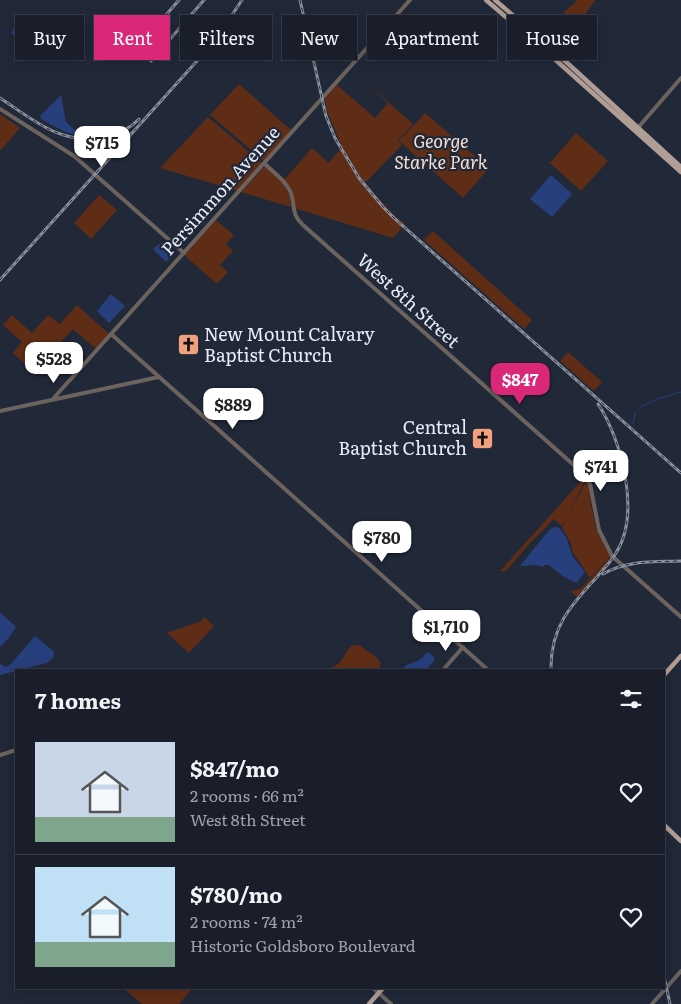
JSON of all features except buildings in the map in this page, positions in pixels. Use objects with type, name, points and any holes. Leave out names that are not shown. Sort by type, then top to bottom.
[{"type":"main road","points":[[486,0],[507,18]]},
{"type":"main road","points":[[495,0],[513,15]]},
{"type":"main road","points":[[556,60],[587,80],[681,172]]},
{"type":"main road","points":[[560,60],[637,130],[681,167]]},
{"type":"main road","points":[[665,674],[681,656]]},
{"type":"main road","points":[[665,826],[681,840]]},
{"type":"main road","points":[[369,1004],[382,989]]},
{"type":"street","name":"Persimmon Avenue","points":[[52,400],[410,0]]},
{"type":"street","points":[[637,130],[681,78]]},
{"type":"street","points":[[0,109],[74,156],[184,253]]},
{"type":"street","name":"West 8th Street","points":[[265,164],[285,182],[290,190],[295,216],[302,225],[585,475],[590,484],[599,530],[612,556],[681,617]]},
{"type":"street","points":[[111,334],[487,669]]},
{"type":"street","points":[[0,411],[159,377]]},
{"type":"street","points":[[443,669],[463,647]]},
{"type":"street","points":[[0,755],[15,750]]},
{"type":"street","points":[[652,1004],[681,971]]},
{"type":"street","points":[[373,989],[391,1004]]},
{"type":"green space","points":[[576,0],[595,0],[585,15],[564,15],[564,12]]},
{"type":"green space","points":[[351,69],[413,124],[398,141],[402,145],[365,183],[393,214],[405,224],[393,238],[294,208],[290,189],[284,180],[270,167],[285,179],[312,148],[329,163],[342,147],[327,111],[325,98],[337,85],[375,118],[388,103]]},
{"type":"green space","points":[[239,84],[292,131],[265,162],[210,115]]},
{"type":"green space","name":"George Starke Park","points":[[425,113],[489,168],[463,198],[399,141]]},
{"type":"green space","points":[[0,114],[20,128],[0,151]]},
{"type":"green space","points":[[208,117],[263,164],[238,191],[160,168]]},
{"type":"green space","points":[[576,133],[608,161],[581,191],[550,163]]},
{"type":"green space","points":[[265,166],[286,188],[291,207],[241,192]]},
{"type":"green space","points":[[99,195],[117,210],[91,239],[74,223]]},
{"type":"green space","points":[[216,220],[234,235],[226,244],[233,251],[220,265],[228,272],[217,284],[184,255]]},
{"type":"green space","points":[[433,231],[532,320],[524,329],[424,240]]},
{"type":"green space","points":[[77,305],[109,334],[96,349],[73,329],[33,371],[13,353],[22,342],[3,325],[12,315],[32,333],[48,315],[60,324]]},
{"type":"green space","points":[[568,352],[602,382],[594,391],[560,361]]},
{"type":"green space","points":[[584,478],[588,485],[596,529],[610,557],[590,578],[572,551],[571,543],[562,528],[566,520],[562,526],[554,519],[506,571],[500,571]],"holes":[[[585,481],[586,483],[567,515]]]},
{"type":"green space","points":[[611,557],[611,560],[577,597],[571,591],[580,589]]},
{"type":"green space","points":[[204,617],[214,626],[189,653],[167,633],[201,621]]},
{"type":"green space","points":[[359,645],[376,657],[381,663],[379,669],[326,669],[338,664],[351,646]]},
{"type":"green space","points":[[124,989],[192,989],[179,1004],[142,1004]]},
{"type":"water","points":[[15,25],[15,36],[11,33]]},
{"type":"water","points":[[61,95],[66,122],[82,137],[63,131],[41,119],[40,116]]},
{"type":"water","points":[[112,137],[115,140],[103,150],[85,144]]},
{"type":"water","points":[[551,175],[572,194],[552,217],[530,199]]},
{"type":"water","points":[[162,243],[174,253],[166,262],[153,249]]},
{"type":"water","points":[[110,295],[125,306],[109,323],[97,311]]},
{"type":"water","points":[[554,527],[560,529],[565,535],[572,555],[585,572],[577,583],[564,577],[549,565],[544,565],[543,567],[536,565],[520,566],[549,530]]},
{"type":"water","points":[[0,612],[16,627],[0,647]]},
{"type":"water","points":[[35,636],[54,654],[53,658],[47,663],[24,669],[15,669],[15,671],[0,675],[0,664],[6,667],[11,664]]},
{"type":"water","points":[[428,652],[435,658],[427,669],[402,669],[407,665],[420,659]]},
{"type":"waterway","points":[[639,408],[657,399],[681,392]]},
{"type":"waterway","points":[[633,424],[635,413]]},
{"type":"waterway","points":[[589,474],[612,448]]},
{"type":"railway","points":[[166,15],[179,0]]},
{"type":"railway","points":[[151,61],[204,0]]},
{"type":"railway","points":[[0,280],[214,42],[242,0]]},
{"type":"railway","points":[[300,0],[326,116],[335,138],[359,178],[394,218],[681,473]]},
{"type":"railway","points":[[0,98],[49,129],[75,138],[89,139],[110,136],[119,133],[139,119]]},
{"type":"railway","points":[[551,669],[554,642],[558,630],[570,608],[614,556],[623,537],[627,518],[628,498],[621,457],[607,419],[598,404]]},
{"type":"railway","points":[[603,574],[612,569],[631,564],[681,561]]},
{"type":"railway","points":[[665,981],[670,1004]]},
{"type":"place","name":"New Mount Calvary Baptist Church","points":[[188,345]]},
{"type":"place","name":"Central Baptist Church","points":[[483,438]]}]
